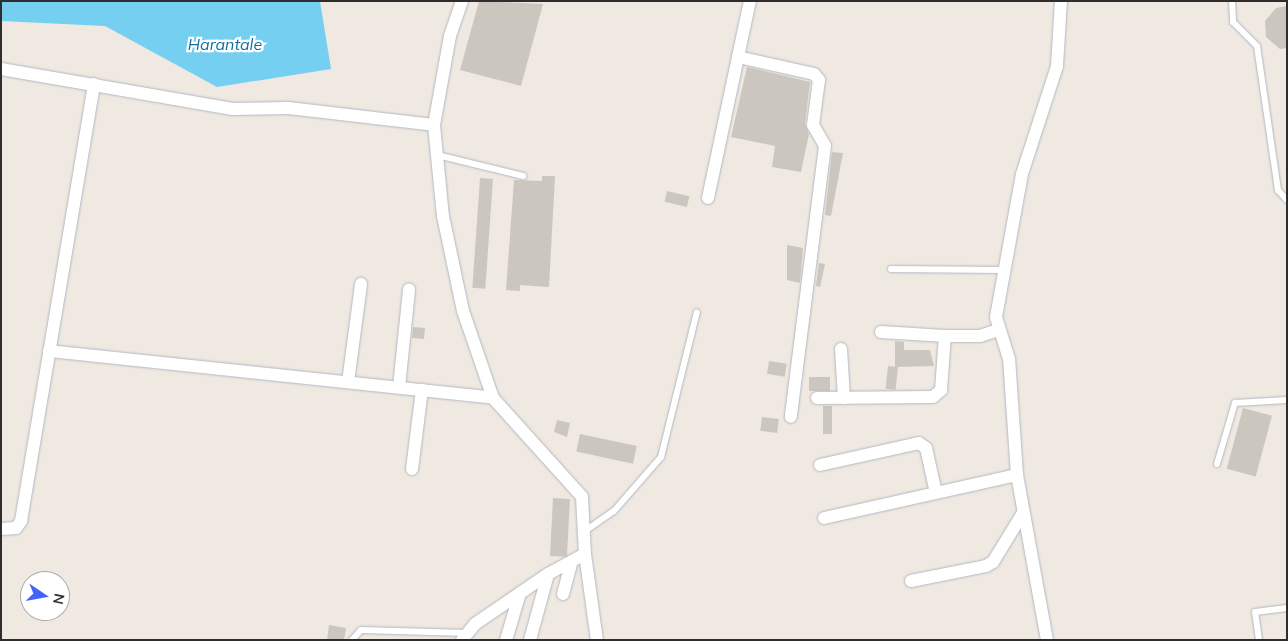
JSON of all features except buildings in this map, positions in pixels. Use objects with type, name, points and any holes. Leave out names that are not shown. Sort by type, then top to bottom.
[{"type":"street","points":[[462,1],[450,36],[434,125],[443,216],[463,311],[493,398],[577,489],[584,509],[584,554],[593,625],[597,640]]},
{"type":"street","points":[[708,198],[750,1]]},
{"type":"street","points":[[1047,640],[1022,513],[1017,475],[1009,359],[999,330],[996,306],[1022,174],[1057,66],[1061,1]]},
{"type":"street","points":[[738,57],[814,74],[820,80],[813,125],[825,146],[791,417]]},
{"type":"street","points":[[1,69],[233,109],[288,108],[434,125]]},
{"type":"street","points":[[1,530],[16,528],[21,521],[94,84]]},
{"type":"street","points":[[348,382],[361,284]]},
{"type":"street","points":[[399,387],[409,290]]},
{"type":"street","points":[[881,332],[980,336],[999,330]]},
{"type":"street","points":[[817,398],[939,394],[945,336]]},
{"type":"street","points":[[841,349],[844,398]]},
{"type":"street","points":[[49,351],[493,398]]},
{"type":"street","points":[[412,470],[422,390]]},
{"type":"street","points":[[820,465],[920,443],[926,448],[936,493]]},
{"type":"street","points":[[824,518],[1017,475]]},
{"type":"street","points":[[911,581],[986,566],[993,562],[1022,513]]},
{"type":"street","points":[[464,636],[520,593],[548,574],[584,554]]},
{"type":"street","points":[[562,594],[572,561]]},
{"type":"street","points":[[530,640],[548,574]]},
{"type":"street","points":[[506,640],[520,593]]},
{"type":"street","points":[[589,640],[593,625]]},
{"type":"lane","points":[[1232,1],[1232,22],[1257,46],[1278,190],[1287,200]]},
{"type":"lane","points":[[436,155],[523,176]]},
{"type":"lane","points":[[891,269],[1003,270]]},
{"type":"lane","points":[[585,531],[614,511],[660,456],[697,312]]},
{"type":"lane","points":[[1217,464],[1235,403],[1287,400]]},
{"type":"lane","points":[[1259,640],[1255,612],[1287,608]]},
{"type":"lane","points":[[352,640],[362,630],[464,636]]},
{"type":"water","name":"Harantale","points":[[1,1],[320,1],[331,69],[217,87],[105,26],[1,21]]}]
